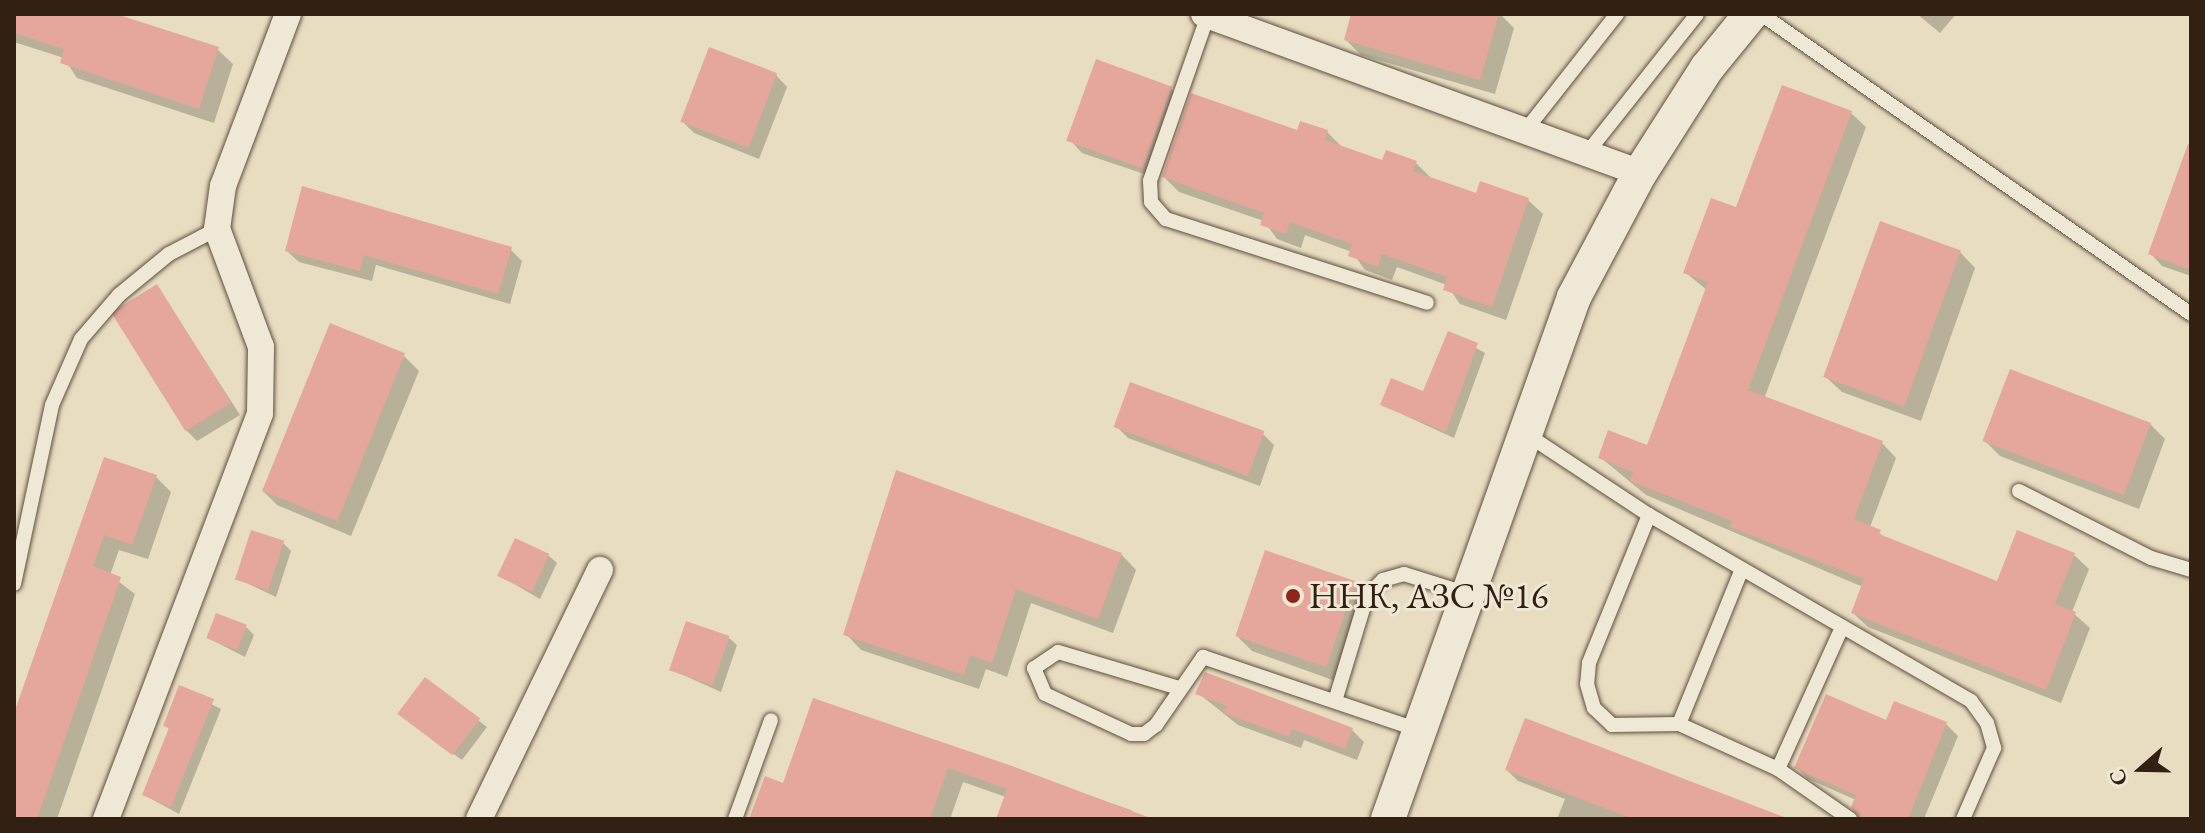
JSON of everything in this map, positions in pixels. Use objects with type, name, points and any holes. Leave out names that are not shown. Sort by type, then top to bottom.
[{"type":"street","points":[[106,819],[260,413],[261,347],[217,229],[223,186],[288,14]]},
{"type":"street","points":[[1388,819],[1574,297],[1640,173],[1707,68],[1751,14]]},
{"type":"street","points":[[1206,15],[1242,20],[1640,173]]},
{"type":"street","points":[[479,819],[600,570]]},
{"type":"lane","points":[[1525,131],[1617,14]]},
{"type":"lane","points":[[1587,153],[1697,14]]},
{"type":"lane","points":[[1761,14],[2191,314]]},
{"type":"lane","points":[[1206,15],[1150,181],[1151,202],[1166,219],[1427,303]]},
{"type":"lane","points":[[14,584],[52,405],[81,339],[119,295],[169,254],[217,229]]},
{"type":"lane","points":[[1526,433],[1649,515],[1971,701],[1987,723],[1994,748],[1963,819]]},
{"type":"lane","points":[[2019,491],[2151,558],[2191,570]]},
{"type":"lane","points":[[1649,515],[1589,663],[1587,684],[1594,708],[1612,725],[1679,724],[1778,769],[1850,819]]},
{"type":"lane","points":[[1679,724],[1742,569]]},
{"type":"lane","points":[[1335,701],[1367,596],[1383,580],[1404,574],[1468,594]]},
{"type":"lane","points":[[1778,769],[1842,627]]},
{"type":"lane","points":[[1179,688],[1058,652],[1034,668],[1045,694],[1131,734],[1144,734],[1156,725],[1203,657],[1420,730]]},
{"type":"lane","points":[[735,819],[771,720]]},
{"type":"building","points":[[14,14],[116,14],[219,47],[199,109],[60,63],[64,49],[14,33]]},
{"type":"building","points":[[1351,14],[1499,14],[1480,80],[1344,40]]},
{"type":"building","points":[[709,47],[777,73],[748,148],[680,122]]},
{"type":"building","points":[[1096,59],[1172,87],[1142,168],[1066,141]]},
{"type":"building","points":[[1782,85],[1852,111],[1748,390],[1883,441],[1854,519],[1881,530],[1879,534],[1997,581],[2017,530],[2075,553],[2055,604],[2076,612],[2046,690],[1851,613],[1864,579],[1730,527],[1732,521],[1630,481],[1633,472],[1598,458],[1608,430],[1647,445],[1708,282],[1683,273],[1711,198],[1736,207]]},
{"type":"building","points":[[1191,93],[1297,130],[1300,121],[1328,130],[1325,140],[1382,160],[1386,150],[1417,161],[1413,171],[1476,193],[1480,181],[1529,198],[1492,307],[1443,290],[1447,277],[1382,254],[1378,267],[1348,256],[1352,244],[1290,222],[1286,234],[1260,225],[1264,213],[1162,177]]},
{"type":"building","points":[[2188,144],[2191,144],[2191,270],[2148,254]]},
{"type":"building","points":[[302,186],[512,247],[498,294],[364,255],[360,271],[285,251]]},
{"type":"building","points":[[1880,221],[1961,250],[1904,406],[1823,377]]},
{"type":"building","points":[[157,284],[231,403],[185,431],[111,313]]},
{"type":"building","points":[[330,323],[405,353],[337,521],[262,491]]},
{"type":"building","points":[[1448,331],[1478,343],[1446,432],[1380,405],[1391,378],[1423,391]]},
{"type":"building","points":[[2010,369],[2151,423],[2123,495],[1982,441]]},
{"type":"building","points":[[1130,382],[1264,431],[1248,476],[1114,427]]},
{"type":"building","points":[[104,457],[157,475],[132,545],[104,535],[93,566],[121,577],[37,819],[14,819],[14,713]]},
{"type":"building","points":[[896,470],[1122,553],[1098,619],[1016,589],[992,663],[970,655],[964,675],[843,635]]},
{"type":"building","points":[[251,530],[284,541],[268,590],[235,579]]},
{"type":"building","points":[[515,538],[549,554],[532,592],[497,576]]},
{"type":"building","points":[[1265,550],[1356,581],[1326,667],[1235,636]]},
{"type":"building","points":[[216,613],[247,625],[237,650],[206,638]]},
{"type":"building","points":[[686,621],[729,636],[713,685],[669,670]]},
{"type":"building","points":[[1205,672],[1353,728],[1345,749],[1292,729],[1289,737],[1224,713],[1227,706],[1195,694]]},
{"type":"building","points":[[425,677],[480,719],[452,755],[397,714]]},
{"type":"building","points":[[179,685],[214,699],[171,807],[142,795],[169,728],[163,726]]},
{"type":"building","points":[[1826,694],[1886,720],[1894,701],[1947,722],[1908,819],[1860,819],[1851,807],[1856,795],[1794,768]]},
{"type":"building","points":[[813,698],[1015,767],[1153,819],[996,819],[1007,789],[948,768],[930,819],[749,819],[765,776],[783,783]]},
{"type":"building","points":[[1525,718],[1784,819],[1633,819],[1505,770]]},
{"type":"place","name":"ННК, АЗС №16","points":[[1293,596]]}]
